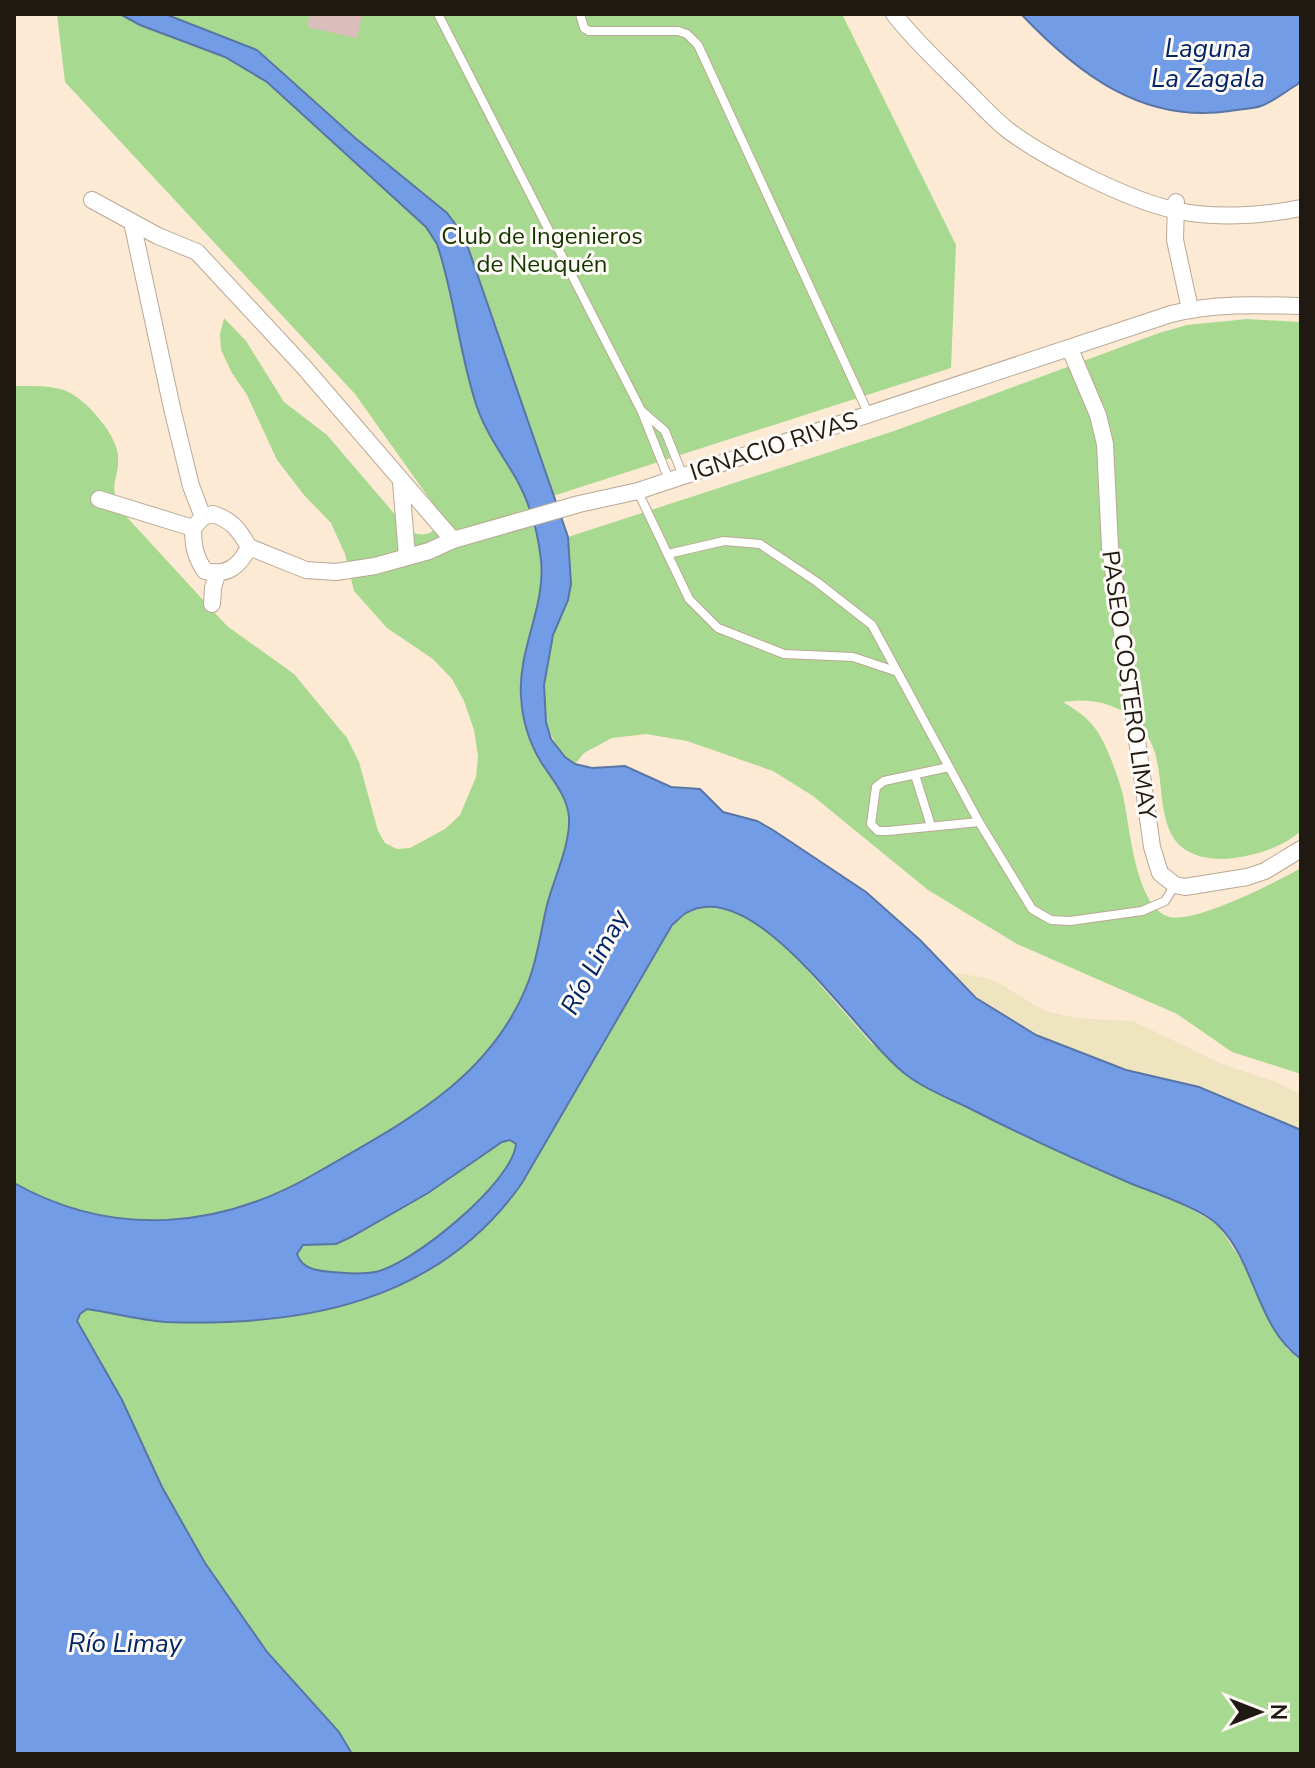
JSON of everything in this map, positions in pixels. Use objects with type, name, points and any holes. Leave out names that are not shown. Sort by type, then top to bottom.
[{"type":"street","points":[[894,14],[923,47],[1015,135],[1117,190],[1209,214],[1254,214],[1301,208]]},
{"type":"street","points":[[906,14],[929,40],[1025,131],[1104,174],[1176,206],[1262,204],[1301,198]]},
{"type":"street","points":[[92,200],[197,252],[364,433],[401,482],[453,540]]},
{"type":"street","points":[[1176,206],[1175,240],[1190,309]]},
{"type":"street","points":[[99,499],[198,522],[213,514],[223,517],[237,526],[249,547],[230,571],[217,574],[205,571],[195,558],[198,522],[132,222]]},
{"type":"street","name":"IGNACIO RIVAS","points":[[249,547],[306,570],[336,572],[375,566],[579,504],[638,491],[1190,309],[1229,305],[1301,306]]},
{"type":"street","name":"PASEO COSTERO LIMAY","points":[[1070,349],[1098,415],[1105,444],[1110,547],[1152,847],[1160,873],[1175,885]]},
{"type":"street","points":[[401,482],[407,556]]},
{"type":"street","points":[[212,604],[217,574]]},
{"type":"street","points":[[1175,885],[1194,886],[1247,877],[1279,864],[1301,849]]},
{"type":"lane","points":[[438,14],[676,478]]},
{"type":"lane","points":[[580,14],[584,28],[589,31],[678,31],[687,34],[698,45],[869,415]]},
{"type":"lane","points":[[642,412],[665,431],[676,478]]},
{"type":"lane","points":[[638,491],[689,599],[718,628],[784,654],[853,657],[895,671]]},
{"type":"lane","points":[[668,554],[724,541],[760,544],[817,582],[872,625],[979,822],[1032,909],[1051,920],[1070,921],[1142,911],[1165,901],[1175,885]]},
{"type":"lane","points":[[949,767],[884,781],[876,787],[871,824],[878,831],[979,822]]},
{"type":"lane","points":[[915,775],[931,826]]},
{"type":"green space","name":"Club de Ingenieros de Neuquén","points":[[57,14],[842,14],[956,245],[951,368],[528,504],[538,541],[542,579],[539,605],[522,670],[521,703],[524,721],[537,754],[564,798],[568,830],[534,965],[517,1008],[502,1033],[465,1075],[396,1126],[293,1188],[234,1210],[202,1217],[138,1220],[105,1216],[43,1197],[14,1183],[14,386],[64,390],[81,400],[98,417],[116,446],[118,465],[114,488],[124,514],[227,626],[294,674],[347,738],[359,762],[378,831],[385,843],[397,849],[410,848],[445,829],[460,815],[476,777],[478,756],[474,730],[452,679],[433,659],[387,628],[354,591],[345,554],[331,523],[277,460],[247,395],[221,350],[220,334],[224,318],[246,341],[284,402],[327,435],[410,532],[430,532],[437,526],[441,515],[355,394],[65,82]]},
{"type":"green space","points":[[1247,319],[1301,322],[1301,831],[1278,846],[1243,857],[1217,859],[1184,849],[1169,828],[1155,753],[1141,727],[1131,717],[1107,704],[1078,700],[1063,702],[1092,724],[1106,747],[1122,791],[1141,881],[1148,898],[1158,910],[1170,917],[1198,914],[1236,900],[1301,868],[1301,1074],[1232,1052],[1177,1014],[1017,944],[928,890],[813,796],[773,771],[687,741],[646,734],[612,738],[584,753],[575,764],[551,734],[544,699],[545,680],[561,603],[568,537],[894,431],[1159,333],[1187,325]]},
{"type":"green space","points":[[706,907],[734,911],[758,922],[786,946],[872,1044],[1022,1135],[1184,1205],[1218,1225],[1249,1272],[1268,1317],[1287,1349],[1301,1359],[1301,1754],[352,1754],[339,1732],[267,1652],[205,1563],[162,1487],[122,1400],[77,1322],[80,1314],[87,1309],[155,1321],[216,1322],[316,1312],[364,1299],[409,1281],[450,1256],[488,1224],[522,1183],[673,925],[686,912]]},
{"type":"green space","points":[[510,1140],[516,1144],[511,1160],[480,1199],[435,1238],[392,1266],[375,1272],[343,1273],[316,1270],[299,1259],[297,1254],[303,1245],[336,1244],[351,1237],[428,1193],[502,1142]]},
{"type":"sand","points":[[953,973],[997,982],[1045,1011],[1076,1018],[1133,1021],[1224,1065],[1273,1081],[1301,1095],[1301,1130],[1199,1087],[1126,1070],[1036,1035],[988,1007]]},
{"type":"water","name":"Río Limay","points":[[120,14],[165,14],[257,50],[354,137],[447,213],[464,236],[568,537],[571,584],[568,600],[553,635],[544,685],[546,722],[551,739],[565,757],[575,764],[592,768],[625,766],[671,787],[700,789],[723,812],[757,821],[773,830],[866,892],[920,940],[976,998],[1036,1035],[1126,1070],[1199,1087],[1301,1130],[1301,1359],[1286,1346],[1275,1330],[1241,1258],[1231,1241],[1211,1220],[1178,1202],[1049,1147],[922,1085],[887,1057],[774,937],[743,916],[714,907],[686,913],[672,925],[522,1183],[488,1224],[450,1256],[408,1281],[363,1299],[316,1312],[267,1319],[165,1322],[87,1309],[77,1321],[122,1400],[162,1487],[205,1563],[267,1652],[339,1732],[352,1754],[14,1754],[14,1183],[52,1201],[90,1213],[129,1219],[168,1220],[244,1206],[318,1172],[382,1135],[442,1094],[469,1071],[493,1045],[513,1015],[532,971],[569,829],[566,803],[533,746],[522,705],[521,678],[540,594],[541,560],[536,529],[522,489],[477,407],[437,244],[426,227],[267,82],[225,57],[140,25]],"holes":[[[510,1140],[516,1144],[511,1160],[480,1199],[435,1238],[392,1266],[370,1273],[343,1273],[316,1270],[299,1259],[297,1254],[303,1245],[336,1244],[351,1237],[428,1193],[502,1142]]]},
{"type":"water","name":"Laguna La Zagala","points":[[1021,14],[1301,14],[1301,79],[1280,96],[1257,107],[1198,113],[1169,110],[1114,90],[1089,74]]},
{"type":"building","points":[[310,14],[362,15],[357,38],[307,27]]}]
